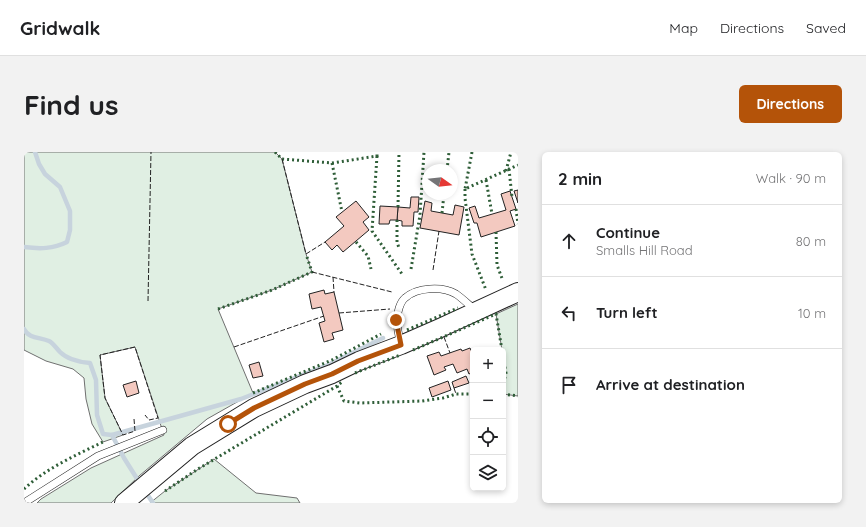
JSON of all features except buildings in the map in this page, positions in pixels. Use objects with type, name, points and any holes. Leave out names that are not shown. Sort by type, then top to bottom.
[{"type":"street","points":[[130,498],[192,446],[254,408],[358,361],[401,345],[477,312],[518,292]]},
{"type":"lane","points":[[401,345],[396,320],[400,306],[405,298],[415,292],[436,288],[446,290],[455,294],[477,312]]},
{"type":"lane","points":[[24,503],[98,456],[163,430]]},
{"type":"green space","points":[[24,152],[275,152],[282,159],[312,272],[272,290],[218,309],[253,393],[207,419],[139,476],[111,503],[37,503],[91,468],[164,435],[135,347],[100,355],[105,398],[123,435],[103,442],[92,424],[86,399],[84,378],[73,369],[46,361],[24,350]]},
{"type":"green space","points":[[518,304],[518,396],[506,394],[506,347],[502,347],[496,314]]},
{"type":"green space","points":[[214,459],[256,493],[297,498],[300,503],[150,503],[165,491]]},
{"type":"waterway","points":[[24,247],[46,248],[57,246],[67,242],[70,230],[70,211],[60,187],[45,174],[39,164],[35,152]]},
{"type":"waterway","points":[[24,329],[29,335],[50,342],[70,359],[90,363],[96,380],[97,415],[103,434],[112,435],[141,485]]},
{"type":"waterway","points":[[112,435],[241,399],[328,365],[383,338]]},
{"type":"waterway","points":[[145,491],[153,503]]},
{"type":"hedge","points":[[275,152],[282,159],[332,163],[377,156],[377,152]]},
{"type":"hedge","points":[[398,207],[399,152]]},
{"type":"hedge","points":[[411,269],[420,215],[424,152]]},
{"type":"hedge","points":[[448,164],[449,152]]},
{"type":"hedge","points":[[472,152],[465,189],[518,165]]},
{"type":"hedge","points":[[506,171],[511,152]]},
{"type":"hedge","points":[[377,156],[372,231],[402,274]]},
{"type":"hedge","points":[[332,163],[342,212]]},
{"type":"hedge","points":[[509,169],[512,197]]},
{"type":"hedge","points":[[486,180],[492,214]]},
{"type":"hedge","points":[[465,189],[472,254],[486,290]]},
{"type":"hedge","points":[[442,213],[443,200]]},
{"type":"hedge","points":[[516,209],[518,224]]},
{"type":"hedge","points":[[397,220],[397,242],[399,248]]},
{"type":"hedge","points":[[496,232],[497,265],[503,281]]},
{"type":"hedge","points":[[356,242],[368,256],[371,269]]},
{"type":"hedge","points":[[218,309],[272,290],[312,272],[306,254]]},
{"type":"hedge","points":[[407,330],[458,308]]},
{"type":"hedge","points":[[413,350],[496,314],[502,347]]},
{"type":"hedge","points":[[253,393],[332,360],[381,334]]},
{"type":"hedge","points":[[355,373],[400,355]]},
{"type":"hedge","points":[[165,491],[198,469],[343,381]]},
{"type":"hedge","points":[[337,386],[344,401],[360,403],[422,401],[443,398],[456,394],[470,394]]},
{"type":"hedge","points":[[506,394],[518,396]]},
{"type":"hedge","points":[[24,489],[51,469],[103,442]]},
{"type":"fence","points":[[148,301],[151,152]]},
{"type":"fence","points":[[282,159],[306,254],[325,242]]},
{"type":"fence","points":[[433,270],[439,231]]},
{"type":"fence","points":[[312,272],[392,292]]},
{"type":"fence","points":[[333,277],[334,292]]},
{"type":"fence","points":[[339,313],[390,309]]},
{"type":"fence","points":[[234,347],[324,316]]},
{"type":"fence","points":[[444,337],[450,353]]},
{"type":"fence","points":[[134,419],[135,431],[123,435],[105,398],[100,355],[135,347],[158,418],[149,420],[145,415]]},
{"type":"fence","points":[[454,388],[456,394]]},
{"type":"route","points":[[228,424],[254,408],[305,384],[332,374],[358,361],[401,345],[396,320]]}]
